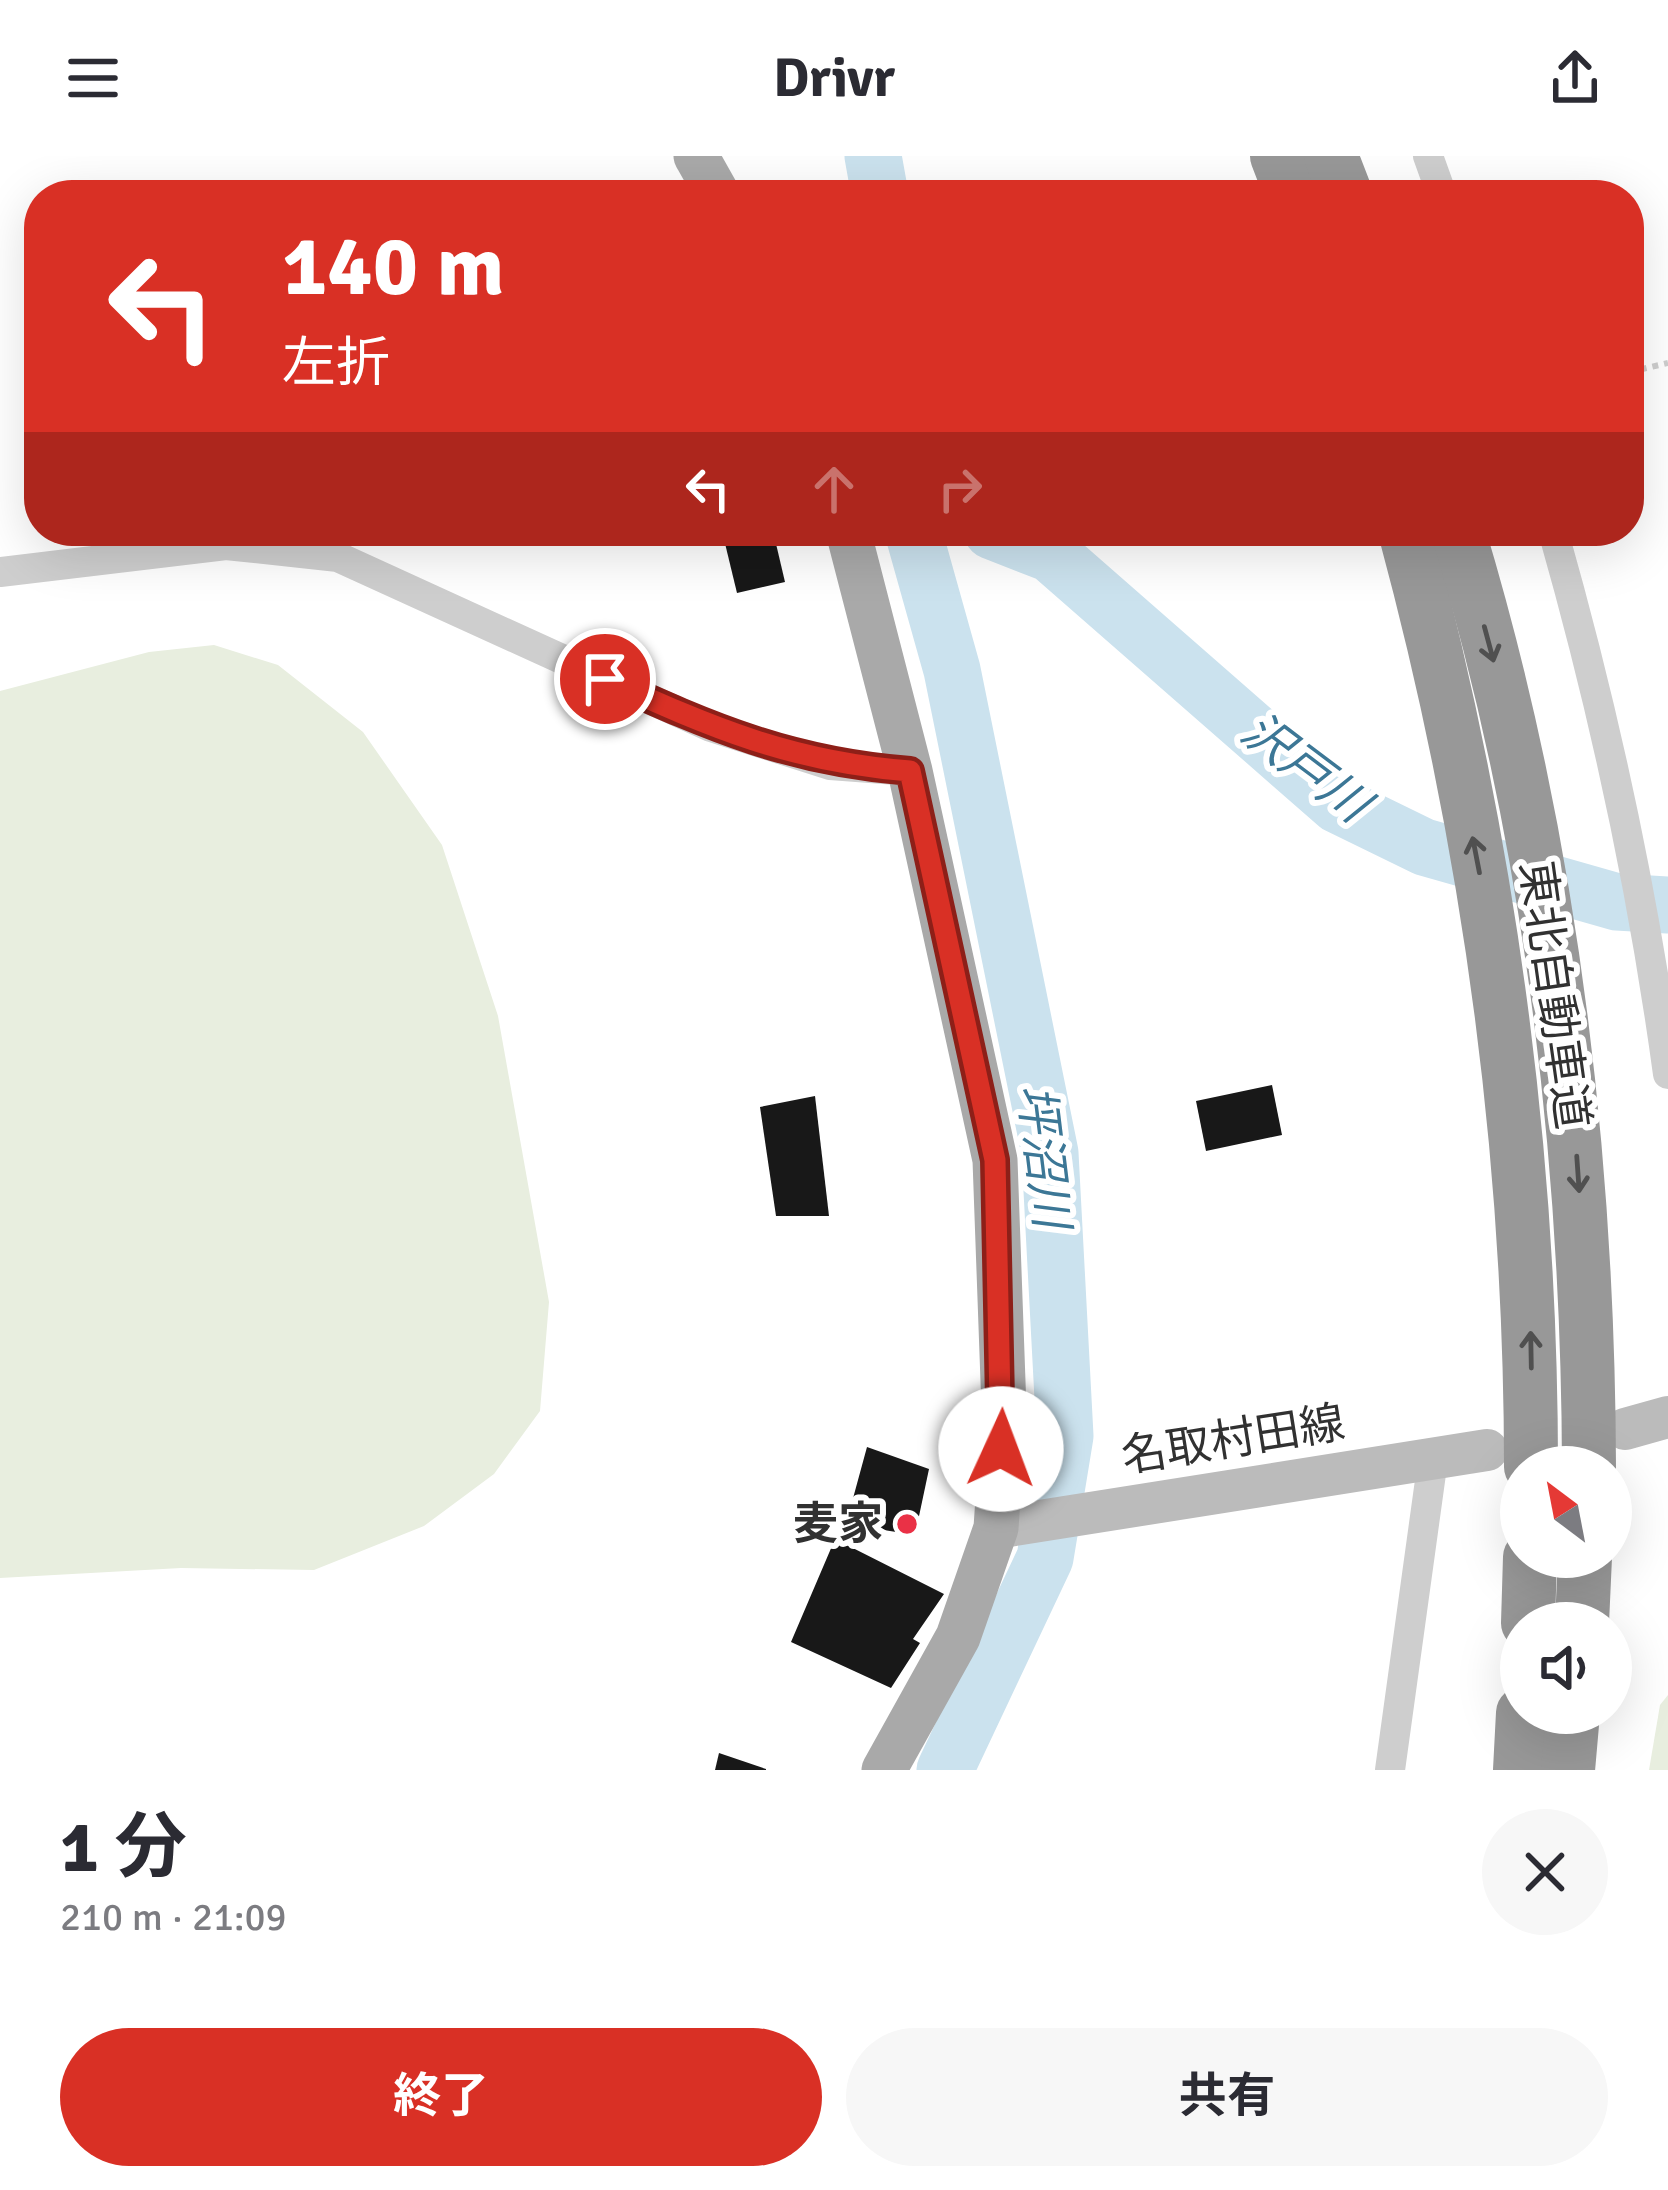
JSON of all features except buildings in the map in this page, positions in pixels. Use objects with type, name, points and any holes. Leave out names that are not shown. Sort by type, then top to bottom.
[{"type":"highway","name":"東北自動車道","points":[[1409,546],[1450,707],[1488,913],[1523,1173],[1510,1446]]},
{"type":"highway","name":"東北自動車道","points":[[1462,546],[1506,706],[1550,933],[1578,1174],[1588,1344],[1607,1446]]},
{"type":"highway","points":[[1520,1770],[1522,1734]]},
{"type":"highway","points":[[1568,1770],[1571,1734]]},
{"type":"main road","points":[[852,546],[910,771],[995,1160],[1004,1409],[1003,1528],[958,1637],[884,1770]]},
{"type":"main road","points":[[1611,1446],[1668,1418]]},
{"type":"main road","name":"名取村田線","points":[[1003,1528],[1432,1459],[1500,1458]]},
{"type":"street","points":[[0,572],[218,546]]},
{"type":"street","points":[[235,546],[338,557],[711,727],[830,765],[910,771]]},
{"type":"street","points":[[1557,546],[1594,677],[1630,840],[1665,1033],[1668,1074]]},
{"type":"street","points":[[1390,1770],[1432,1459]]},
{"type":"green space","points":[[214,645],[278,665],[363,732],[442,845],[498,1016],[549,1302],[540,1411],[494,1474],[424,1526],[314,1570],[181,1568],[0,1578],[0,691],[149,652]]},
{"type":"green space","points":[[1668,1695],[1668,1770],[1649,1770],[1660,1705]]},
{"type":"waterway","name":"坪沼川","points":[[873,156],[877,180]]},
{"type":"waterway","name":"坪沼川","points":[[917,546],[952,670],[1050,1153],[1065,1436],[1045,1558],[945,1770]]},
{"type":"waterway","name":"沢戸川","points":[[1030,546],[1051,554],[1338,805],[1424,847],[1617,902],[1668,905]]},
{"type":"place","name":"麦家","points":[[907,1524]]},
{"type":"route","points":[[605,679],[711,727],[830,765],[910,771],[995,1160],[1004,1409],[1001,1449]]}]
